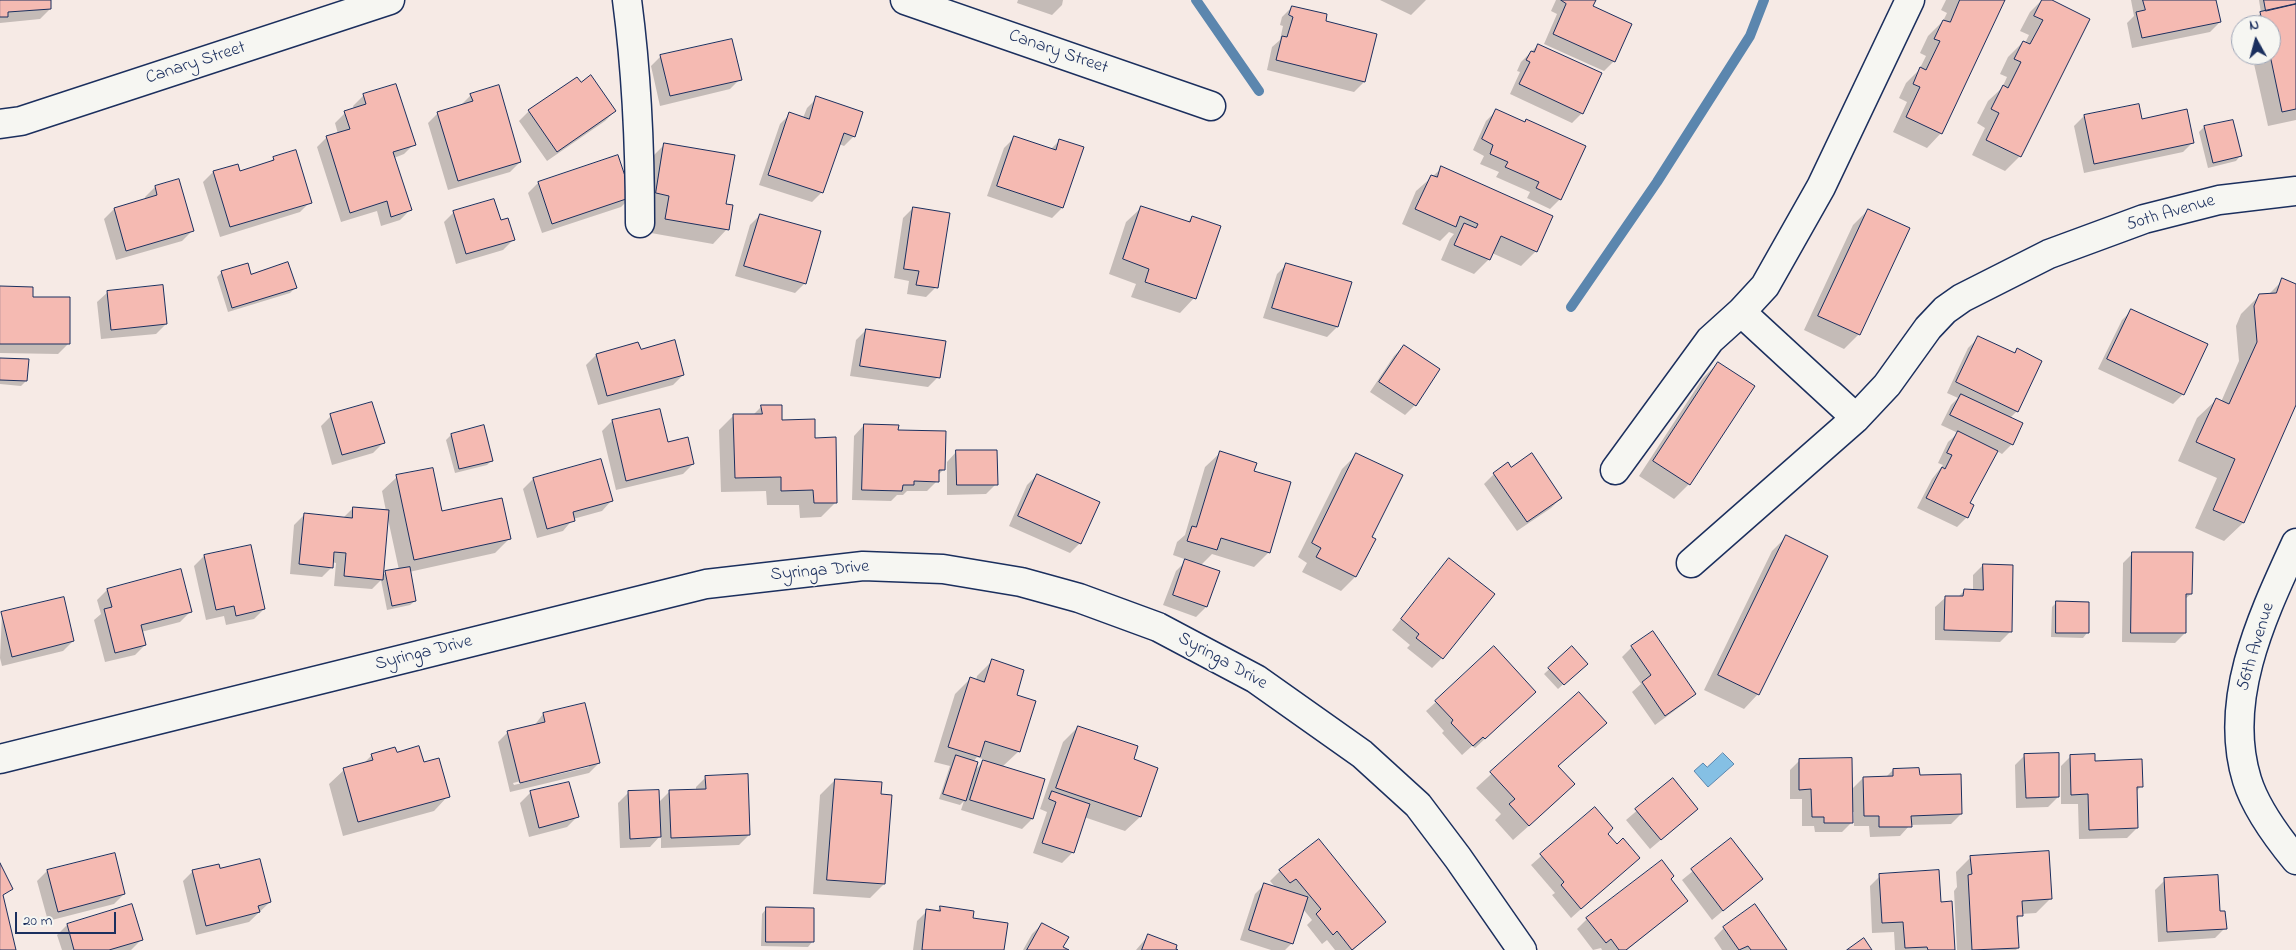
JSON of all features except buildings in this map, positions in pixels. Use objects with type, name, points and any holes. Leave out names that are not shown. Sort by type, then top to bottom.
[{"type":"street","name":"Canary Street","points":[[0,124],[30,118],[390,0]]},
{"type":"street","points":[[628,0],[640,128],[640,224]]},
{"type":"street","name":"Canary Street","points":[[905,0],[1211,106]]},
{"type":"street","points":[[1615,470],[1710,340],[1741,312],[1765,286],[1821,187],[1910,0]]},
{"type":"street","name":"50th Avenue","points":[[1691,563],[1856,418],[1887,385],[1928,328],[1945,310],[1990,282],[2050,254],[2144,219],[2219,200],[2296,191]]},
{"type":"street","points":[[1741,312],[1856,418]]},
{"type":"street","name":"56th Avenue","points":[[2296,543],[2274,590],[2250,657],[2241,696],[2239,733],[2247,780],[2273,832],[2296,860]]},
{"type":"street","name":"Syringa Drive","points":[[0,758],[706,584],[863,566],[943,568],[1020,582],[1158,626],[1256,679],[1362,754],[1418,805],[1458,858],[1522,950]]},
{"type":"water","points":[[1723,753],[1734,764],[1708,787],[1694,771],[1703,763],[1707,767]]},
{"type":"waterway","points":[[1196,0],[1259,91]]},
{"type":"waterway","points":[[1571,307],[1657,182],[1750,36],[1764,0]]}]
